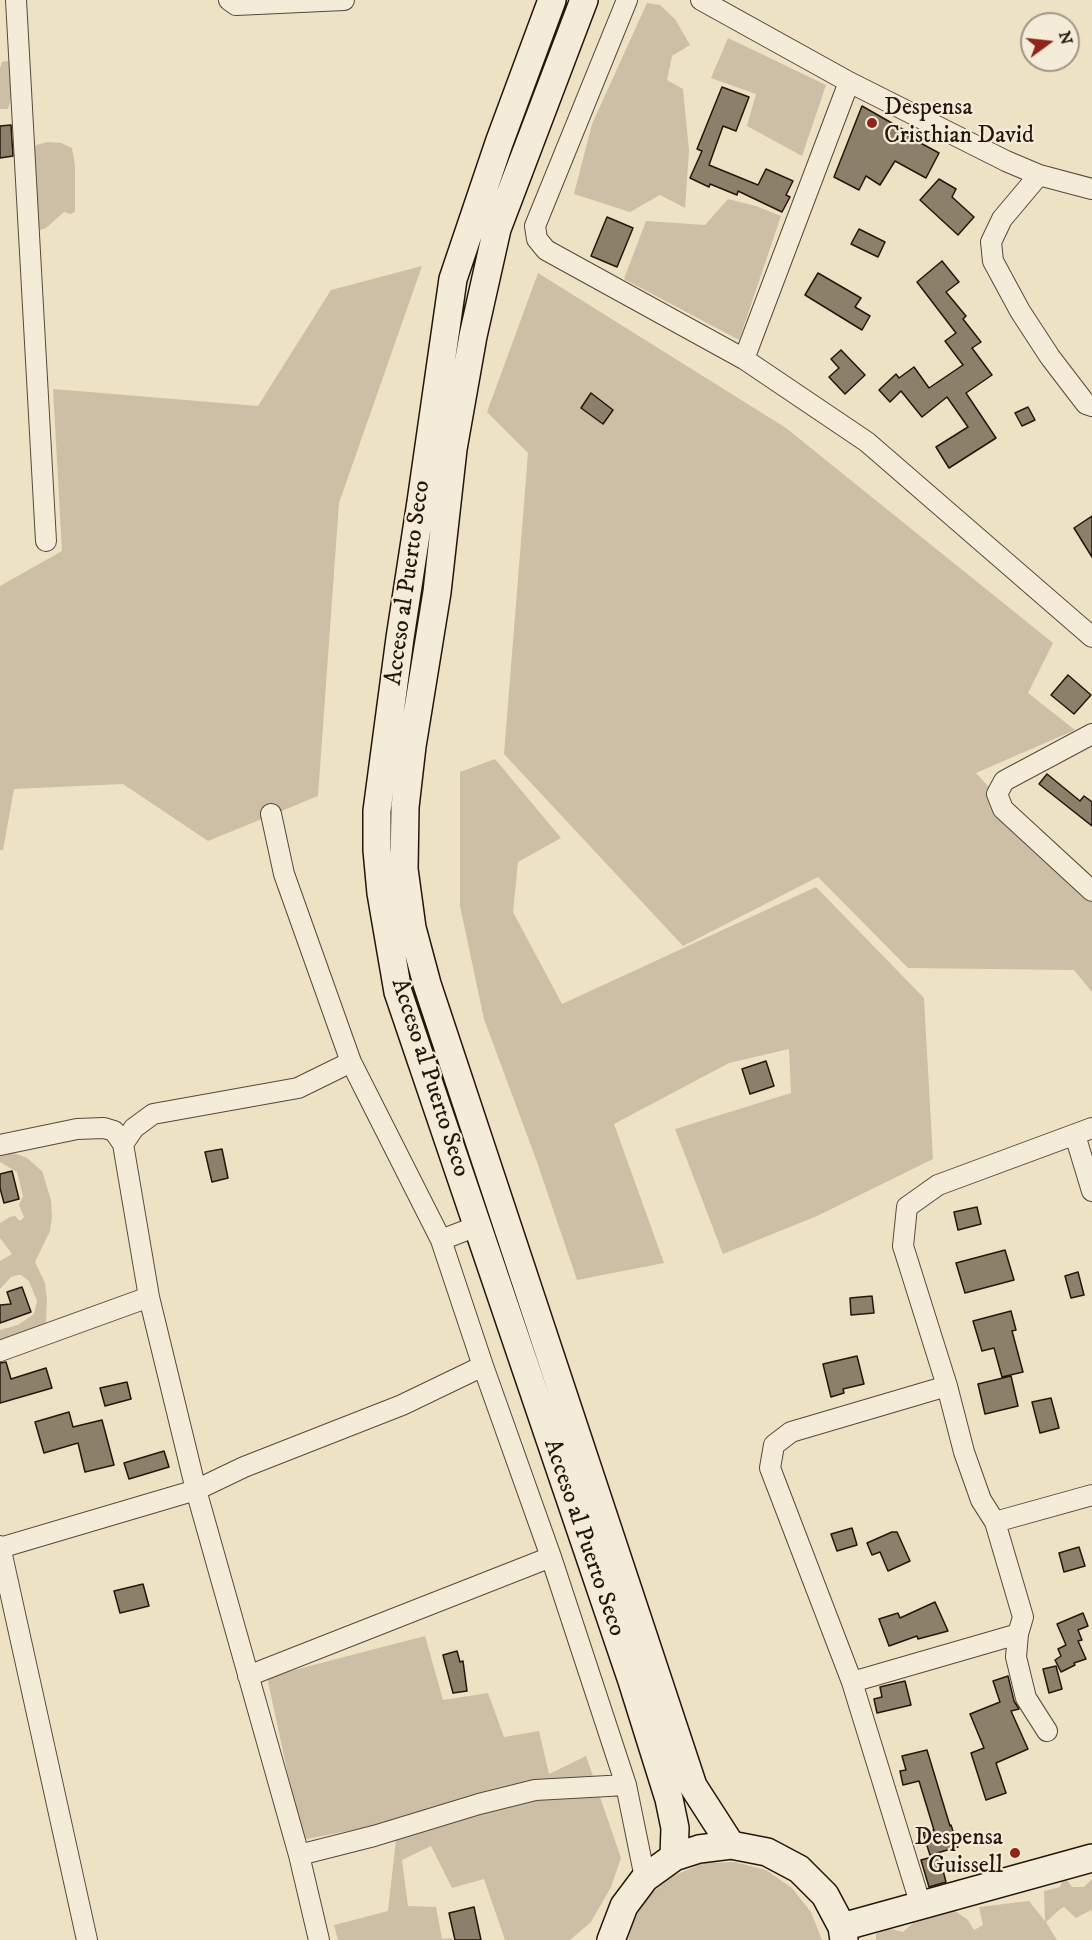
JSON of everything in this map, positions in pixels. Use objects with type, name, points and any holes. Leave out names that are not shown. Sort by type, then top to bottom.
[{"type":"main road","name":"Acceso al Puerto Seco","points":[[552,0],[499,143],[453,279],[422,502],[400,638],[377,811],[377,850],[381,892],[398,992],[632,1681],[669,1799],[675,1828],[674,1857]]},
{"type":"main road","name":"Acceso al Puerto Seco","points":[[584,0],[497,229],[473,336],[453,449],[437,592],[412,746],[405,807],[404,868],[412,928],[427,984],[693,1786],[731,1845]]},
{"type":"main road","points":[[611,1940],[624,1906],[645,1878],[674,1857],[699,1849],[731,1845],[767,1852],[800,1869],[825,1895],[843,1934],[921,1906],[1092,1858]]},
{"type":"street","points":[[16,0],[46,541]]},
{"type":"street","points":[[229,0],[236,4],[344,0]]},
{"type":"street","points":[[627,0],[535,226],[537,239],[546,249],[744,359],[867,442],[1092,637]]},
{"type":"street","points":[[701,0],[849,82],[1006,161],[1039,175],[1092,189]]},
{"type":"street","points":[[744,359],[849,82]]},
{"type":"street","points":[[1039,175],[1002,219],[991,242],[993,261],[1020,311],[1050,357],[1086,404],[1092,406]]},
{"type":"street","points":[[1092,734],[1004,781],[997,794],[1003,809],[1092,891]]},
{"type":"street","points":[[271,814],[284,874],[351,1062],[441,1240],[551,1557],[626,1785],[645,1878]]},
{"type":"street","points":[[123,1144],[134,1128],[153,1114],[298,1088],[351,1062]]},
{"type":"street","points":[[0,1145],[77,1129],[104,1128],[114,1131],[123,1144],[149,1297],[196,1490],[299,1855],[319,1940]]},
{"type":"street","points":[[1047,1731],[1026,1698],[1016,1657],[1018,1634],[1023,1617],[995,1522],[981,1500],[964,1452],[903,1246],[907,1207],[938,1185],[1083,1132],[1092,1191]]},
{"type":"street","points":[[441,1240],[477,1226]]},
{"type":"street","points":[[0,1351],[149,1297]]},
{"type":"street","points":[[87,1940],[0,1547],[196,1490],[244,1467],[402,1405],[483,1366]]},
{"type":"street","points":[[921,1906],[852,1682],[770,1468],[774,1445],[791,1432],[946,1386]]},
{"type":"street","points":[[995,1522],[1092,1495]]},
{"type":"street","points":[[248,1676],[551,1557]]},
{"type":"street","points":[[852,1682],[1018,1634]]},
{"type":"street","points":[[299,1855],[535,1790],[626,1785]]},
{"type":"shaded area","points":[[647,3],[660,5],[675,19],[690,45],[672,56],[667,80],[683,89],[689,150],[685,208],[660,195],[630,212],[574,194],[592,124]]},
{"type":"shaded area","points":[[728,38],[826,85],[802,156],[747,126],[756,94],[711,78]]},
{"type":"shaded area","points":[[7,61],[13,64],[16,81],[8,109],[0,109],[0,68],[2,62]]},
{"type":"shaded area","points":[[48,142],[61,143],[72,148],[75,166],[75,212],[70,214],[64,212],[46,228],[40,230],[35,228],[34,150],[36,145]]},
{"type":"shaded area","points":[[728,199],[756,206],[781,216],[739,340],[624,279],[646,221],[705,225]]},
{"type":"shaded area","points":[[422,266],[339,503],[318,796],[208,841],[123,784],[14,789],[3,850],[0,850],[0,586],[62,551],[53,389],[258,406],[331,290]]},
{"type":"shaded area","points":[[538,273],[786,428],[1053,643],[1028,693],[1075,730],[976,773],[1092,896],[1092,992],[1074,970],[908,968],[818,877],[683,946],[504,754],[528,453],[487,412]]},
{"type":"shaded area","points":[[495,759],[561,838],[518,862],[513,912],[562,1004],[816,887],[924,998],[933,1159],[817,1216],[723,1254],[675,1129],[791,1093],[789,1049],[729,1063],[614,1124],[664,1263],[577,1280],[537,1162],[484,1019],[460,906],[460,772]]},
{"type":"shaded area","points":[[4,1149],[27,1158],[42,1171],[51,1200],[52,1216],[50,1231],[35,1262],[45,1283],[47,1300],[46,1321],[43,1329],[0,1343],[0,1330],[18,1325],[34,1314],[37,1301],[29,1281],[21,1275],[11,1277],[0,1289],[0,1261],[12,1254],[0,1238],[0,1223],[10,1217],[15,1216],[20,1221],[24,1217],[19,1205],[23,1196],[17,1172],[0,1162],[0,1150]]},
{"type":"shaded area","points":[[425,1636],[443,1700],[488,1693],[504,1737],[539,1731],[549,1774],[586,1756],[621,1858],[611,1887],[591,1922],[570,1940],[505,1940],[484,1879],[452,1888],[431,1846],[402,1860],[408,1906],[436,1907],[442,1939],[452,1938],[453,1940],[338,1940],[334,1925],[388,1911],[398,1821],[302,1840],[267,1677]]},
{"type":"shaded area","points":[[735,1862],[766,1870],[792,1888],[811,1912],[822,1940],[628,1940],[633,1920],[650,1894],[675,1875],[704,1863]]},
{"type":"shaded area","points":[[1064,1876],[1072,1887],[1084,1887],[1092,1879],[1092,1913],[1091,1910],[1076,1918],[1064,1907],[1059,1910],[1046,1922],[1057,1940],[876,1940],[876,1934],[887,1928],[903,1932],[914,1922],[954,1910],[968,1920],[974,1930],[983,1925],[979,1907],[1029,1901],[1045,1921],[1044,1891],[1060,1887]]},
{"type":"building","points":[[722,87],[749,97],[736,131],[723,126],[709,165],[758,185],[766,169],[793,181],[786,195],[790,197],[782,212],[738,191],[737,195],[710,184],[709,187],[690,178],[702,151],[697,149]]},
{"type":"building","points":[[862,106],[904,130],[902,133],[939,153],[926,178],[895,161],[880,185],[866,176],[859,190],[834,177]]},
{"type":"building","points":[[11,125],[13,156],[0,158],[0,126]]},
{"type":"building","points":[[939,179],[956,189],[952,197],[974,217],[958,235],[920,200]]},
{"type":"building","points":[[607,217],[633,228],[617,267],[591,256]]},
{"type":"building","points":[[859,229],[885,242],[878,257],[851,244]]},
{"type":"building","points":[[942,261],[959,282],[946,292],[966,316],[963,319],[981,342],[972,348],[992,375],[966,393],[996,438],[949,468],[936,447],[968,427],[947,397],[922,417],[901,391],[890,402],[879,390],[896,374],[899,378],[914,367],[929,388],[963,365],[945,341],[956,333],[917,282]]},
{"type":"building","points":[[818,273],[861,298],[855,307],[870,316],[862,330],[805,295]]},
{"type":"building","points":[[841,350],[865,375],[845,394],[829,377],[839,368],[831,359]]},
{"type":"building","points":[[591,393],[613,410],[603,424],[581,408]]},
{"type":"building","points":[[1028,407],[1035,420],[1022,426],[1015,413]]},
{"type":"building","points":[[1092,516],[1092,557],[1074,528]]},
{"type":"building","points":[[1068,675],[1091,695],[1074,714],[1051,695]]},
{"type":"building","points":[[1047,774],[1080,801],[1084,796],[1092,802],[1092,826],[1039,784]]},
{"type":"building","points":[[766,1061],[774,1086],[750,1094],[742,1069]]},
{"type":"building","points":[[222,1149],[228,1178],[212,1182],[205,1152]]},
{"type":"building","points":[[12,1171],[19,1199],[4,1203],[0,1188],[0,1174]]},
{"type":"building","points":[[977,1207],[981,1224],[958,1230],[954,1212]]},
{"type":"building","points":[[1005,1250],[1014,1280],[965,1293],[956,1263]]},
{"type":"building","points":[[1078,1272],[1084,1295],[1071,1298],[1065,1276]]},
{"type":"building","points":[[22,1287],[31,1312],[0,1323],[0,1305],[11,1304],[7,1292]]},
{"type":"building","points":[[872,1296],[874,1313],[851,1315],[850,1298]]},
{"type":"building","points":[[1011,1311],[1016,1330],[1012,1331],[1023,1372],[1002,1377],[994,1348],[982,1351],[973,1321]]},
{"type":"building","points":[[857,1356],[864,1384],[843,1389],[844,1393],[831,1397],[823,1364]]},
{"type":"building","points":[[6,1362],[11,1379],[46,1368],[52,1388],[0,1403],[0,1363]]},
{"type":"building","points":[[1011,1376],[1018,1406],[985,1414],[978,1384]]},
{"type":"building","points":[[127,1382],[131,1399],[105,1406],[100,1388]]},
{"type":"building","points":[[1051,1398],[1059,1428],[1040,1433],[1032,1402]]},
{"type":"building","points":[[69,1412],[73,1427],[102,1420],[114,1465],[85,1472],[78,1443],[44,1453],[35,1422]]},
{"type":"building","points":[[164,1451],[169,1467],[129,1479],[124,1463]]},
{"type":"building","points":[[852,1528],[857,1545],[837,1551],[831,1534]]},
{"type":"building","points":[[897,1532],[910,1561],[888,1571],[880,1552],[872,1555],[867,1543]]},
{"type":"building","points":[[1079,1547],[1085,1566],[1064,1572],[1059,1553]]},
{"type":"building","points":[[143,1584],[149,1606],[120,1613],[114,1591]]},
{"type":"building","points":[[935,1602],[948,1631],[918,1639],[917,1636],[889,1646],[879,1619],[898,1613],[900,1618]]},
{"type":"building","points":[[1083,1613],[1088,1626],[1078,1630],[1082,1640],[1078,1641],[1086,1659],[1074,1663],[1075,1665],[1061,1672],[1055,1660],[1061,1656],[1058,1649],[1066,1645],[1057,1624]]},
{"type":"building","points":[[457,1651],[460,1662],[463,1661],[467,1691],[453,1693],[443,1655]]},
{"type":"building","points":[[1056,1666],[1062,1689],[1049,1693],[1043,1669]]},
{"type":"building","points":[[1008,1676],[1014,1701],[1019,1709],[1011,1711],[1028,1749],[996,1763],[1006,1793],[986,1800],[971,1753],[984,1748],[970,1714],[1000,1702],[993,1681]]},
{"type":"building","points":[[905,1681],[911,1705],[877,1713],[874,1699],[882,1697],[880,1687]]},
{"type":"building","points":[[927,1750],[958,1847],[930,1855],[923,1833],[934,1830],[919,1781],[903,1785],[900,1771],[906,1770],[902,1756]]},
{"type":"building","points":[[939,1855],[946,1882],[929,1887],[921,1860]]},
{"type":"building","points":[[474,1907],[481,1940],[455,1940],[449,1913]]},
{"type":"place","name":"Despensa Cristhian David","points":[[872,123]]},
{"type":"place","name":"Despensa Guissell","points":[[1015,1853]]}]
